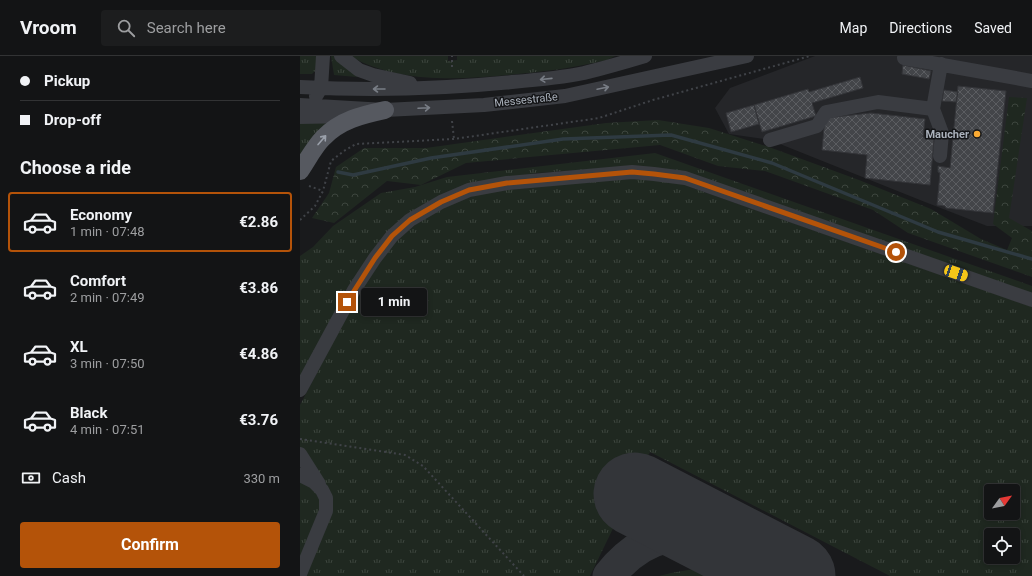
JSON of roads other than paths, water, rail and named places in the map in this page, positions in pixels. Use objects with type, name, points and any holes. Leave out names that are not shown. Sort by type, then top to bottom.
[{"type":"main road","points":[[304,179],[322,138],[338,125],[358,116],[385,110]]},
{"type":"street","points":[[302,109],[314,99],[321,88],[324,62],[323,56]]},
{"type":"street","points":[[341,56],[359,70],[373,75],[432,89]]},
{"type":"street","name":"Messestraße","points":[[300,87],[432,89],[553,78],[584,73],[645,56]]},
{"type":"street","name":"Messestraße","points":[[302,109],[385,110],[484,105],[565,96],[747,56]]},
{"type":"street","points":[[910,58],[1032,81]]},
{"type":"street","points":[[940,156],[942,134],[933,109],[941,64]]},
{"type":"street","points":[[770,140],[816,126],[826,112],[878,102],[933,109]]},
{"type":"street","points":[[302,109],[358,116]]},
{"type":"street","points":[[300,390],[354,290],[375,258],[392,236],[410,220],[441,202],[469,190],[507,183],[632,172],[685,178],[1032,300]]},
{"type":"street","points":[[300,454],[326,498],[326,511],[300,574]]},
{"type":"street","points":[[300,475],[314,482],[322,490]]},
{"type":"waterway","points":[[338,172],[353,175],[431,158],[563,139],[671,135],[772,163],[938,232],[1032,259]]},
{"type":"place","name":"Maucher","points":[[977,134]]}]
